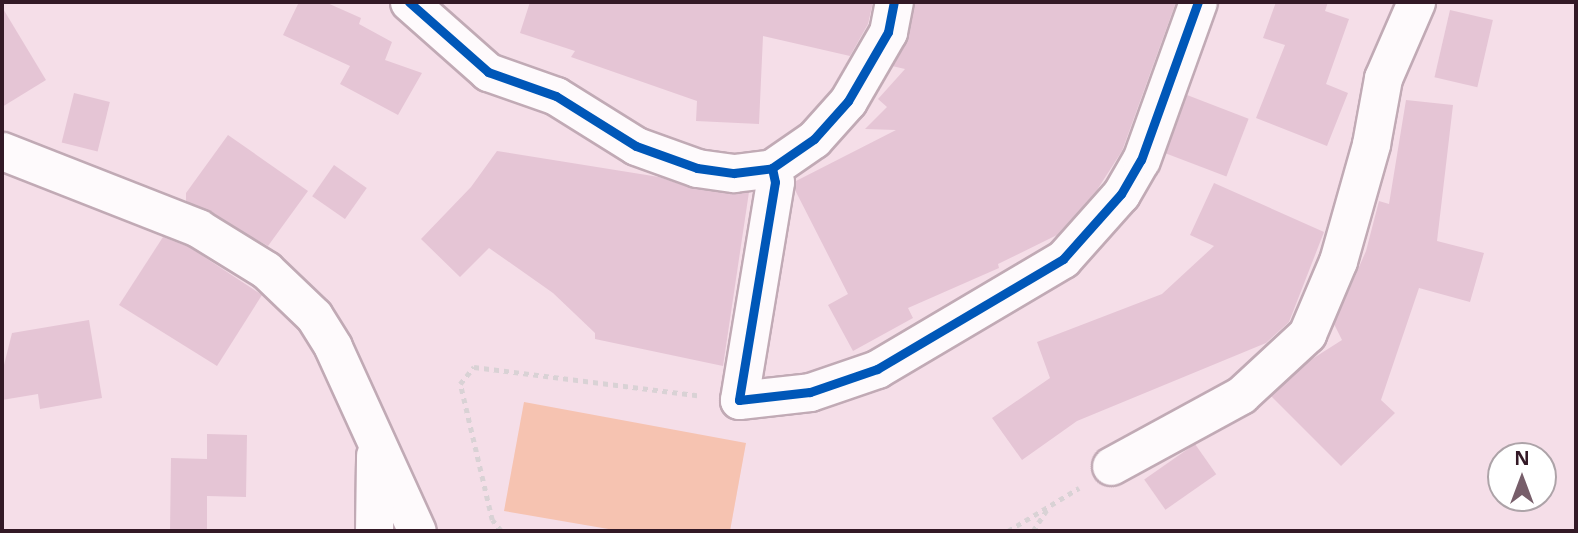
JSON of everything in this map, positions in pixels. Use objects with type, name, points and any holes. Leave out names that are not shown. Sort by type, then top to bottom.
[{"type":"street","points":[[409,2],[488,72],[556,96],[636,146],[697,168],[734,173],[772,168],[814,139],[848,101],[888,32],[894,2]]},
{"type":"street","points":[[772,168],[775,182],[739,400],[810,392],[877,369],[1063,259],[1121,194],[1141,160],[1198,2]]},
{"type":"street","points":[[1111,466],[1241,395],[1307,334],[1338,261],[1371,144],[1384,78],[1416,2]]},
{"type":"street","points":[[2,151],[198,228],[266,270],[314,316],[333,347],[375,447],[417,531]]},
{"type":"street","points":[[374,531],[375,447]]},
{"type":"path","points":[[501,531],[492,520],[460,384],[474,367],[739,400]]},
{"type":"path","points":[[1008,531],[1111,466]]},
{"type":"path","points":[[1033,531],[1048,508]]},
{"type":"shaded area","points":[[524,402],[746,443],[730,531],[620,531],[504,511]]},
{"type":"building","points":[[299,2],[325,2],[361,18],[359,24],[392,42],[385,60],[422,73],[398,115],[340,84],[350,66],[283,35]]},
{"type":"building","points":[[530,2],[873,2],[868,24],[850,56],[763,36],[759,124],[696,121],[697,101],[571,57],[575,51],[520,33]]},
{"type":"building","points":[[914,2],[1176,2],[1122,151],[1097,190],[1057,235],[998,264],[999,268],[908,308],[913,318],[853,351],[828,305],[848,294],[795,190],[796,181],[896,130],[865,129],[887,107],[878,99],[905,69],[892,66],[908,37]]},
{"type":"building","points":[[1276,2],[1328,2],[1325,11],[1349,19],[1326,84],[1348,93],[1327,146],[1256,118],[1285,45],[1263,38]]},
{"type":"building","points":[[2,7],[46,80],[2,107]]},
{"type":"building","points":[[1450,10],[1493,20],[1477,87],[1434,77]]},
{"type":"building","points":[[74,93],[110,102],[98,151],[62,142]]},
{"type":"building","points":[[1187,95],[1249,119],[1226,177],[1165,153]]},
{"type":"building","points":[[1406,100],[1453,105],[1437,241],[1484,253],[1470,302],[1419,288],[1381,400],[1395,413],[1341,466],[1271,396],[1309,361],[1342,340],[1334,324],[1366,251],[1379,201],[1389,204]]},
{"type":"building","points":[[228,135],[308,191],[268,246],[186,201],[186,193]]},
{"type":"building","points":[[497,151],[659,177],[694,189],[749,192],[723,366],[595,339],[595,333],[553,293],[489,248],[460,277],[421,239],[471,187]]},
{"type":"building","points":[[334,165],[367,188],[345,219],[312,196]]},
{"type":"building","points":[[1214,183],[1324,232],[1289,322],[1266,343],[1077,421],[1022,460],[992,418],[1050,378],[1037,342],[1162,294],[1214,246],[1190,235]]},
{"type":"building","points":[[163,237],[189,247],[262,295],[217,366],[119,305]]},
{"type":"building","points":[[89,320],[102,398],[40,409],[38,394],[2,400],[2,373],[12,333]]},
{"type":"building","points":[[207,434],[247,435],[246,497],[207,496],[207,531],[170,531],[171,458],[207,459]]},
{"type":"building","points":[[1195,444],[1216,474],[1165,510],[1144,480]]},
{"type":"cycle path","points":[[409,2],[488,72],[556,96],[636,146],[697,168],[734,173],[772,168],[814,139],[848,101],[888,32],[894,2]]},
{"type":"cycle path","points":[[772,168],[775,182],[739,400],[810,392],[877,369],[1063,259],[1121,194],[1141,160],[1198,2]]}]
